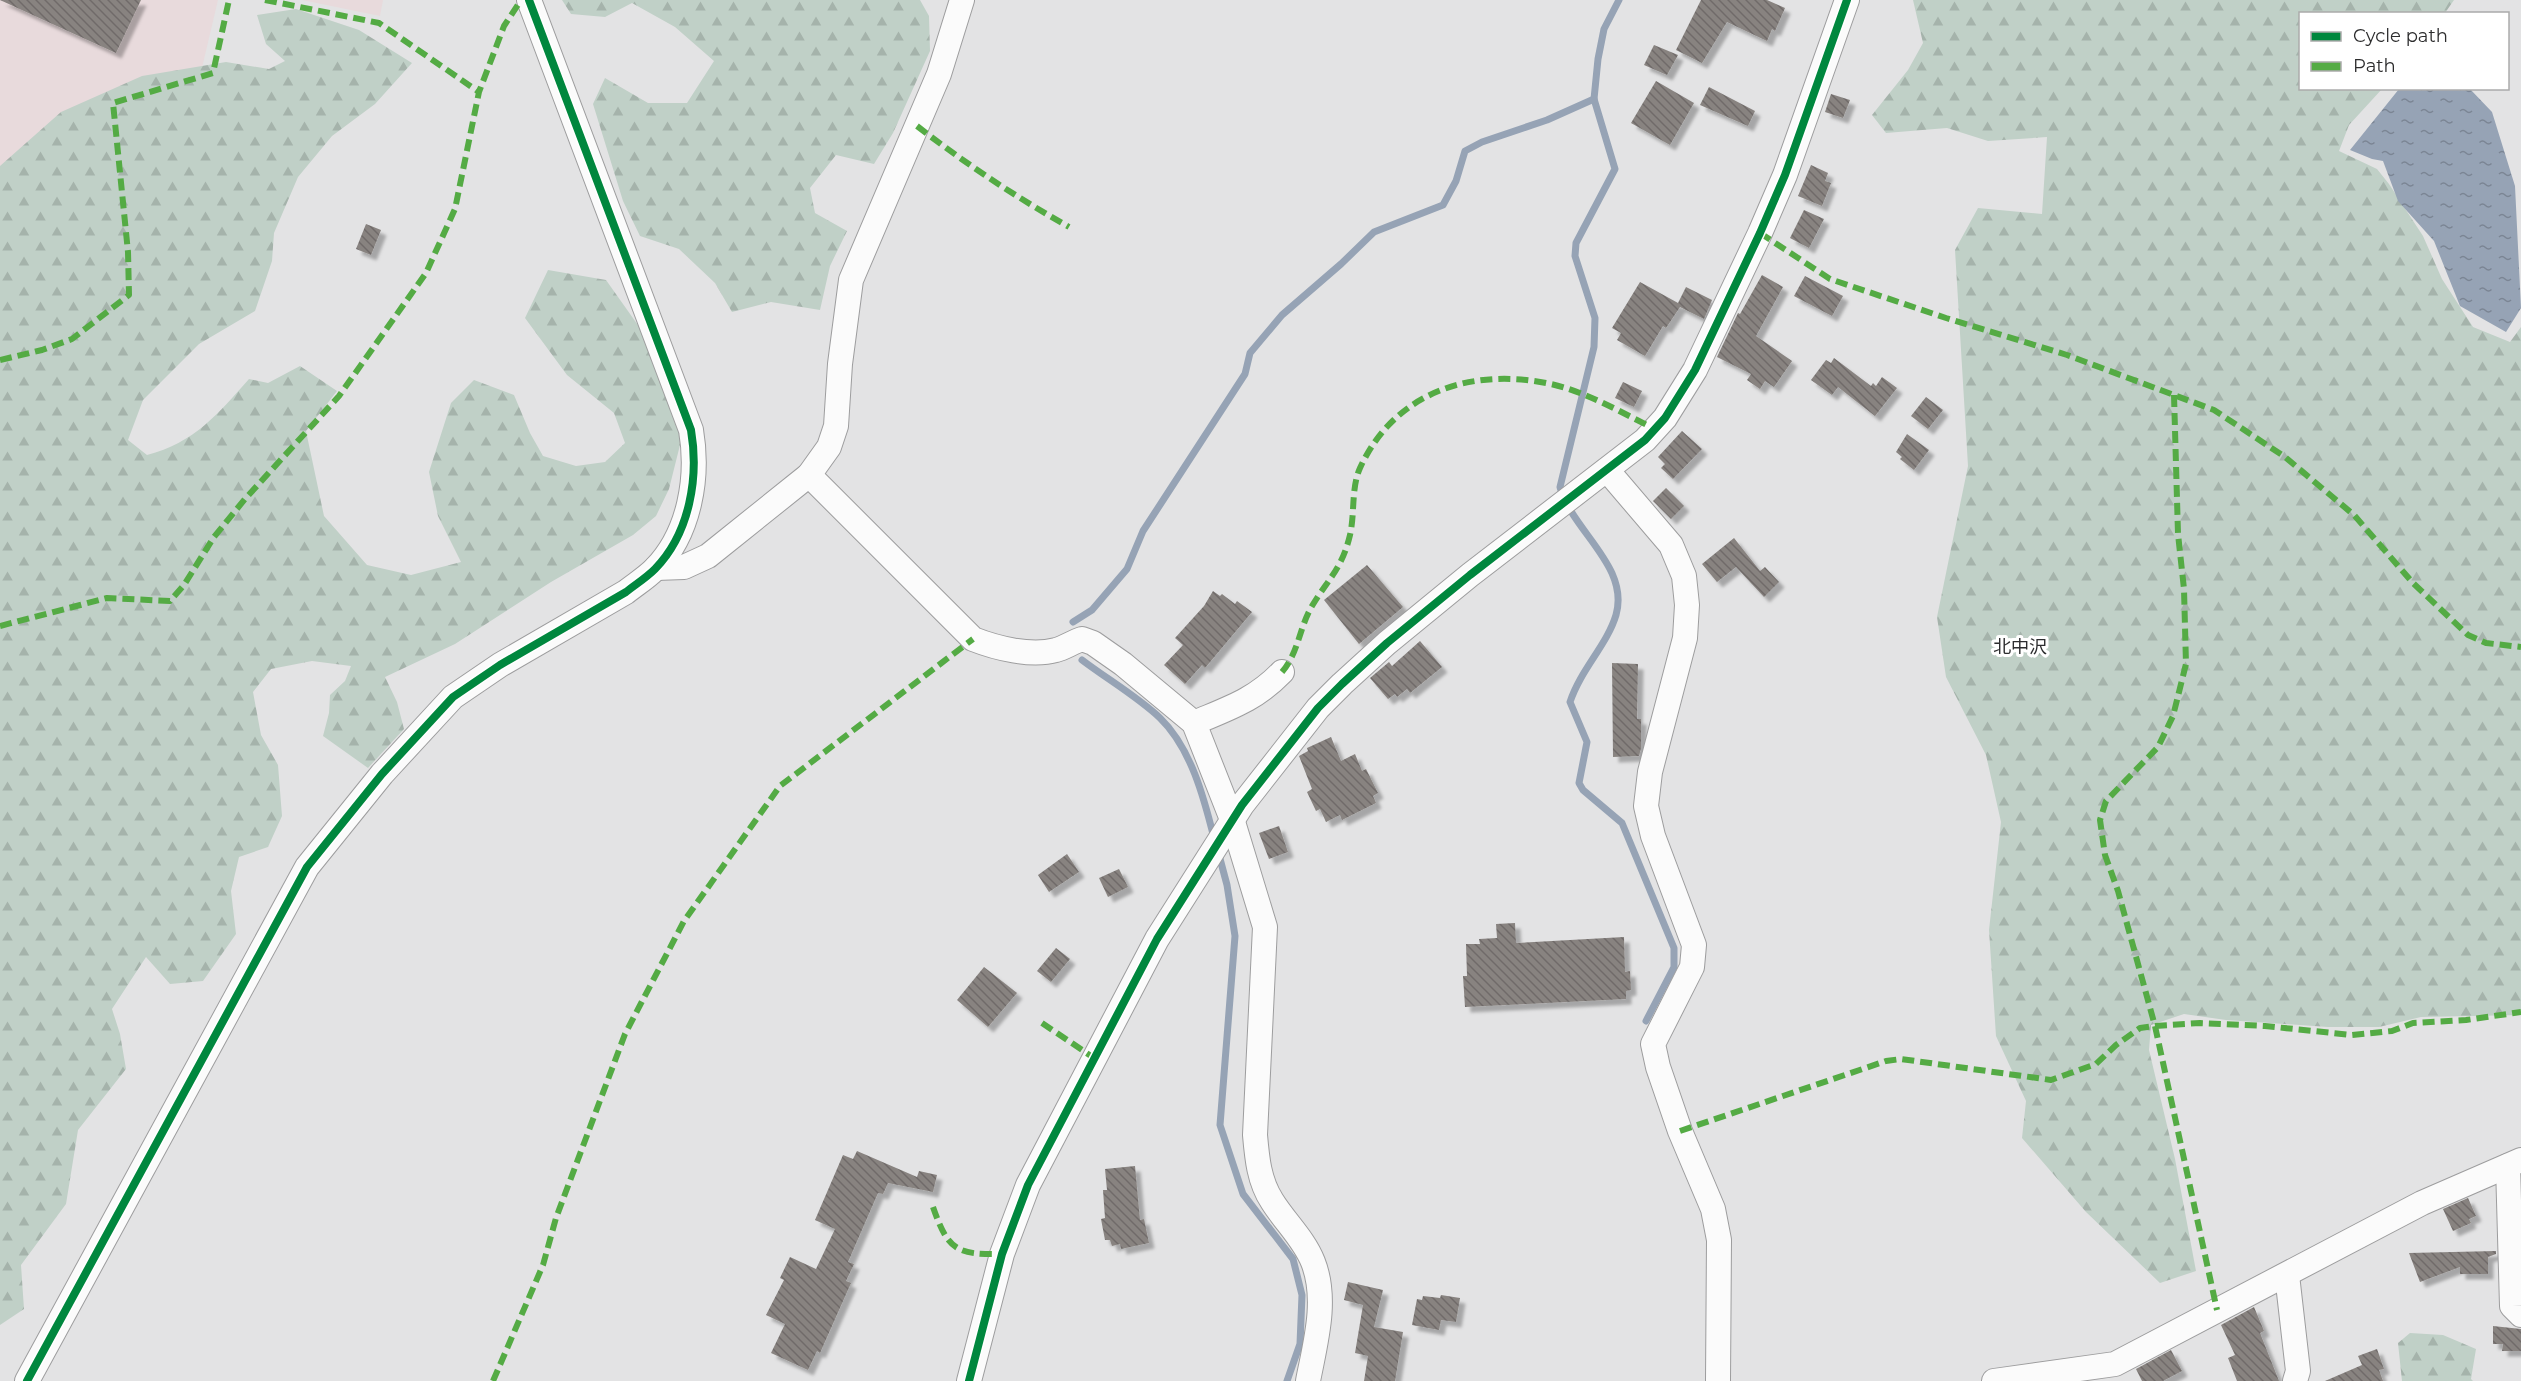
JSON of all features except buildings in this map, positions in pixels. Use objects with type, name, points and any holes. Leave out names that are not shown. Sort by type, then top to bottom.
[{"type":"street","points":[[27,1381],[307,867],[382,774],[453,697],[500,665],[626,592],[656,568],[679,532],[690,501],[694,452],[691,430],[529,0]]},
{"type":"street","points":[[656,568],[684,567],[708,556],[809,475],[829,447],[836,426],[840,364],[851,280],[939,74],[962,0]]},
{"type":"street","points":[[969,1381],[1002,1254],[1028,1185],[1157,939],[1242,805],[1311,717],[1342,684],[1470,575],[1646,440],[1665,418],[1695,370],[1785,175],[1847,0]]},
{"type":"street","points":[[1607,470],[1671,545],[1684,576],[1687,605],[1685,638],[1650,772],[1646,806],[1653,836],[1695,945],[1692,968],[1653,1044],[1658,1067],[1680,1131],[1713,1209],[1719,1240],[1718,1381]]},
{"type":"street","points":[[809,475],[973,639],[998,649],[1019,651],[1055,650],[1082,639],[1093,643],[1123,664],[1194,723],[1233,822],[1265,927],[1255,1135],[1257,1163],[1264,1187],[1272,1202],[1298,1235],[1314,1263],[1319,1296],[1319,1326],[1308,1381]]},
{"type":"street","points":[[1194,723],[1255,696],[1282,672]]},
{"type":"street","points":[[1994,1381],[2117,1373],[2287,1275],[2422,1203],[2515,1163],[2512,1306],[2521,1315]]},
{"type":"street","points":[[2287,1275],[2298,1371],[2295,1381]]},
{"type":"shaded area","points":[[0,0],[218,0],[201,72],[0,180]]},
{"type":"shaded area","points":[[302,0],[383,0],[380,16]]},
{"type":"green space","points":[[562,0],[920,0],[929,16],[930,51],[893,133],[874,164],[836,155],[810,188],[815,213],[847,231],[830,266],[820,310],[771,302],[732,312],[715,283],[679,249],[640,236],[623,201],[593,104],[605,78],[648,103],[687,103],[714,61],[675,27],[632,3],[605,17],[571,14]]},
{"type":"green space","points":[[1913,0],[2454,0],[2446,12],[2299,12],[2299,90],[2381,90],[2349,125],[2339,151],[2377,169],[2389,184],[2423,236],[2442,279],[2473,327],[2510,342],[2521,327],[2521,1015],[2421,1017],[2379,1027],[2328,1027],[2226,1020],[2184,1014],[2151,1025],[2149,1050],[2175,1159],[2196,1271],[2160,1283],[2086,1212],[2022,1138],[2026,1101],[1996,1036],[1989,930],[2001,822],[1986,755],[1946,677],[1937,617],[1968,466],[1955,250],[1978,208],[2042,214],[2047,137],[1988,141],[1947,128],[1886,133],[1872,115],[1908,70],[1923,43]]},
{"type":"green space","points":[[296,9],[359,30],[412,63],[375,104],[332,136],[298,177],[274,233],[272,261],[255,311],[199,344],[143,400],[128,440],[147,455],[164,450],[204,426],[249,379],[268,383],[300,366],[337,391],[306,431],[324,516],[367,565],[411,575],[461,562],[438,516],[429,472],[451,403],[474,380],[514,395],[530,433],[543,456],[576,466],[605,462],[625,443],[614,413],[567,375],[525,318],[548,270],[606,280],[640,328],[666,384],[681,441],[669,489],[656,516],[633,535],[551,582],[455,644],[385,677],[397,702],[404,729],[368,768],[323,736],[329,713],[330,695],[345,681],[351,666],[312,661],[271,669],[253,692],[261,735],[278,765],[282,816],[268,847],[239,857],[231,891],[236,934],[203,981],[170,984],[146,957],[112,1009],[120,1034],[126,1069],[78,1130],[66,1204],[21,1265],[24,1309],[0,1325],[0,166],[61,112],[142,76],[226,62],[269,69],[285,61],[266,44],[257,15]]},
{"type":"green space","points":[[2410,1333],[2443,1335],[2476,1349],[2471,1379],[2473,1381],[2402,1381],[2398,1343]]},
{"type":"water","points":[[2398,90],[2471,90],[2492,112],[2515,186],[2521,308],[2506,332],[2460,306],[2434,241],[2398,201],[2383,161],[2350,150]]},
{"type":"waterway","points":[[1619,0],[1604,29],[1594,99],[1615,169],[1576,243],[1575,256],[1595,318],[1594,347],[1560,487],[1566,503],[1608,565],[1615,581],[1618,597],[1612,626],[1570,702],[1587,742],[1579,783],[1583,790],[1622,823],[1674,948],[1674,967],[1646,1021]]},
{"type":"waterway","points":[[1073,622],[1092,610],[1127,569],[1143,531],[1245,374],[1250,353],[1282,315],[1374,232],[1443,205],[1456,181],[1465,151],[1482,142],[1547,120],[1594,99]]},
{"type":"waterway","points":[[1082,660],[1142,703],[1171,730],[1195,774],[1214,838]]},
{"type":"waterway","points":[[1219,855],[1227,885],[1235,936],[1220,1125],[1243,1194],[1293,1259],[1302,1295],[1300,1344],[1287,1381]]},
{"type":"marked path","points":[[0,360],[42,350],[72,339],[129,295],[128,252],[113,103],[213,73],[229,0]]},
{"type":"marked path","points":[[265,0],[379,23],[479,92]]},
{"type":"marked path","points":[[0,626],[107,598],[170,601],[184,585],[214,537],[245,499],[339,396],[426,273],[455,209],[479,92],[504,26],[521,0]]},
{"type":"marked path","points":[[917,126],[992,180],[1069,227]]},
{"type":"marked path","points":[[1760,233],[1830,279],[2067,355],[2214,410],[2285,457],[2354,515],[2413,583],[2468,635],[2486,643],[2521,647]]},
{"type":"marked path","points":[[1282,672],[1296,648],[1312,606],[1334,573],[1347,547],[1355,484],[1360,468],[1375,442],[1394,420],[1415,403],[1439,391],[1466,383],[1493,379],[1522,380],[1551,384],[1578,392],[1655,429]]},
{"type":"marked path","points":[[2174,395],[2178,534],[2184,589],[2186,664],[2173,716],[2158,747],[2106,801],[2100,820],[2105,855],[2118,891],[2155,1026],[2217,1310]]},
{"type":"marked path","points":[[493,1381],[543,1265],[556,1218],[625,1034],[684,921],[780,786],[973,639]]},
{"type":"marked path","points":[[1680,1131],[1886,1061],[1901,1059],[2051,1080],[2096,1064],[2116,1045],[2140,1028],[2200,1023],[2265,1026],[2352,1035],[2392,1031],[2413,1023],[2466,1020],[2521,1012]]},
{"type":"marked path","points":[[1042,1023],[1094,1058]]},
{"type":"marked path","points":[[933,1207],[944,1233],[956,1247],[974,1253],[1002,1254]]},
{"type":"cycle path","points":[[27,1381],[307,867],[382,774],[453,697],[500,665],[626,592],[645,578],[667,555],[684,522],[694,466],[691,430],[529,0]]},
{"type":"cycle path","points":[[969,1381],[1002,1254],[1028,1185],[1157,939],[1242,805],[1318,708],[1342,684],[1387,643],[1470,575],[1645,440],[1665,418],[1695,370],[1760,233],[1785,175],[1847,0]]},
{"type":"district","name":"北中沢","points":[[2020,647]]}]
